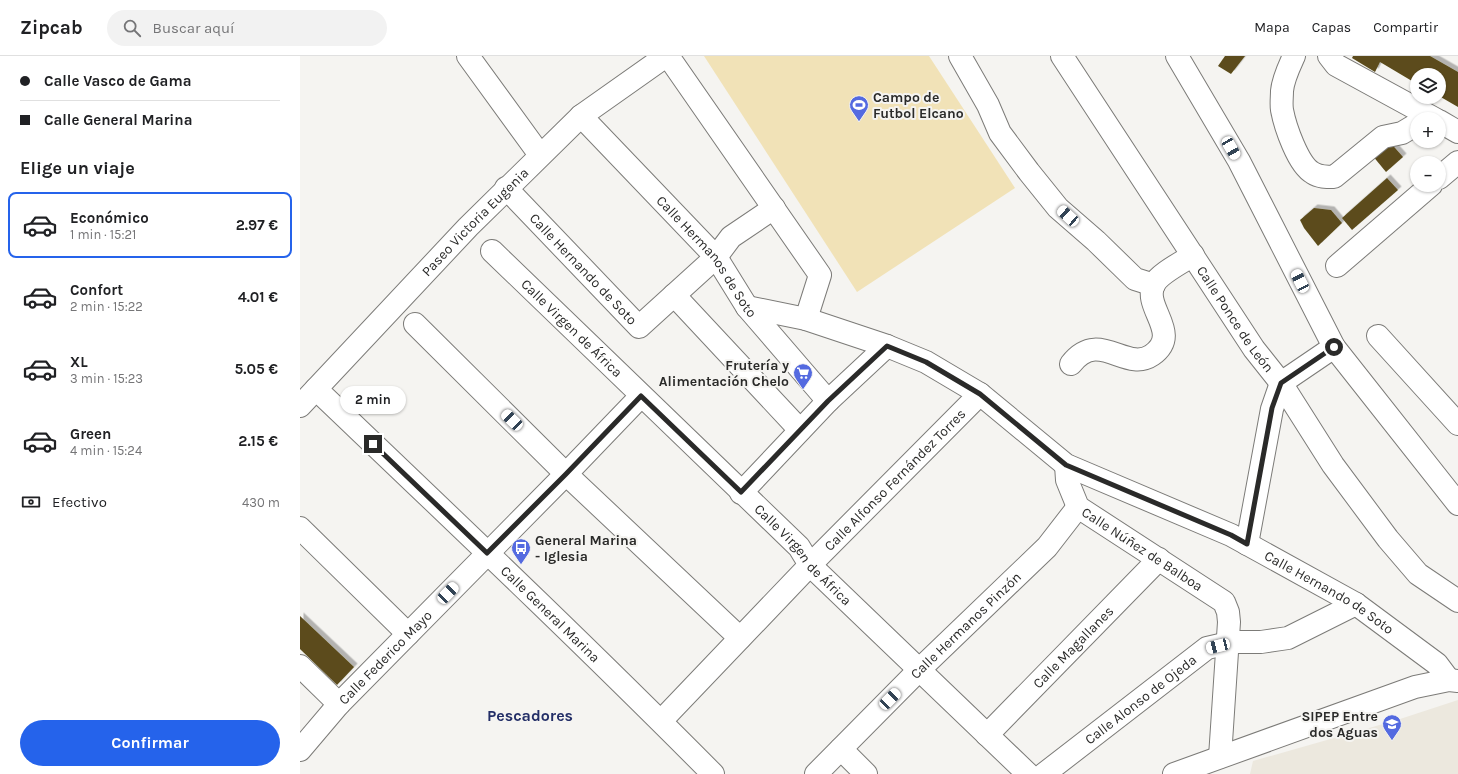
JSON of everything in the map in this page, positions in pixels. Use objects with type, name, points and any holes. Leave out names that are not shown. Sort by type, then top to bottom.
[{"type":"street","points":[[468,56],[540,155]]},
{"type":"street","points":[[667,56],[820,275],[806,319]]},
{"type":"street","name":"Paseo Victoria Eugenia","points":[[300,406],[468,227],[540,155],[581,116],[667,56]]},
{"type":"street","points":[[960,56],[988,105],[1000,133],[1058,208],[1096,241],[1135,279],[1154,284]]},
{"type":"street","name":"Calle Ponce de León","points":[[1062,56],[1254,349],[1281,383],[1333,465],[1388,539],[1418,574],[1458,602]]},
{"type":"street","points":[[1177,56],[1239,161],[1334,347],[1458,504]]},
{"type":"street","points":[[1294,56],[1287,71],[1282,90],[1282,110],[1298,157],[1304,166],[1312,173],[1323,177],[1334,177],[1383,137],[1402,133],[1410,129]]},
{"type":"street","points":[[1312,56],[1319,62],[1329,65],[1332,60],[1415,112]]},
{"type":"street","name":"Calle Hermanos de Soto","points":[[581,116],[716,257],[747,307],[828,401]]},
{"type":"street","points":[[1446,127],[1458,132]]},
{"type":"street","points":[[1446,172],[1458,162]]},
{"type":"street","name":"Calle Hernando de Soto","points":[[506,188],[639,327],[716,257],[731,237],[774,208]]},
{"type":"street","points":[[1337,266],[1423,192]]},
{"type":"street","name":"Calle Virgen de África","points":[[492,252],[799,547],[810,565],[1028,774]]},
{"type":"street","points":[[1071,364],[1085,351],[1094,349],[1104,350],[1134,359],[1148,357],[1159,349],[1164,337],[1164,330],[1152,300],[1154,284],[1159,278],[1193,255]]},
{"type":"street","points":[[674,295],[800,430]]},
{"type":"street","name":"Calle Hernando de Soto","points":[[747,307],[806,319],[887,346],[926,362],[980,394],[1066,465],[1231,535],[1356,604],[1437,664],[1454,680]]},
{"type":"street","points":[[415,324],[566,474],[740,638]]},
{"type":"street","points":[[1378,336],[1458,424]]},
{"type":"street","points":[[741,492],[828,401],[887,346]]},
{"type":"street","points":[[1247,544],[1272,408],[1281,383],[1334,347]]},
{"type":"street","name":"Calle General Marina","points":[[316,389],[661,721],[713,774]]},
{"type":"street","name":"Calle Alfonso Fernández Torres","points":[[661,721],[810,565],[980,394]]},
{"type":"street","name":"Calle Federico Mayo","points":[[300,750],[339,704],[641,396]]},
{"type":"street","name":"Calle Núñez de Balboa","points":[[1066,465],[1067,480],[1078,507],[1224,602],[1228,612],[1229,622],[1228,643]]},
{"type":"street","name":"Calle Hermanos Pinzón","points":[[816,774],[920,669],[1047,547],[1078,507]]},
{"type":"street","points":[[300,528],[408,634]]},
{"type":"street","name":"Calle Magallanes","points":[[987,735],[1159,559]]},
{"type":"street","name":"Calle Alonso de Ojeda","points":[[1044,774],[1207,648],[1234,642],[1261,642],[1288,638],[1356,604]]},
{"type":"street","points":[[1220,757],[1228,643]]},
{"type":"street","points":[[300,666],[339,704]]},
{"type":"street","points":[[1174,774],[1415,688],[1454,680]]},
{"type":"street","points":[[841,749],[866,774]]},
{"type":"shaded area","name":"Campo de Futbol Elcano","points":[[704,56],[929,56],[1015,188],[857,292]]},
{"type":"shaded area","name":"SIPEP Entre dos Aguas","points":[[1458,700],[1458,774],[1250,774],[1253,761],[1397,720]]},
{"type":"building","points":[[1225,56],[1245,56],[1231,74],[1218,66]]},
{"type":"building","points":[[1353,56],[1430,56],[1458,72],[1458,107],[1446,100],[1446,68],[1410,68],[1410,80],[1380,62],[1375,72],[1352,58]]},
{"type":"building","points":[[1388,140],[1403,157],[1386,172],[1372,155]]},
{"type":"building","points":[[1387,178],[1398,190],[1352,230],[1342,218]]},
{"type":"building","points":[[1314,208],[1331,210],[1342,223],[1318,246],[1304,228],[1300,220]]},
{"type":"building","points":[[300,616],[354,667],[337,685],[300,649]]},
{"type":"place","name":"Campo de Futbol Elcano","points":[[859,122]]},
{"type":"place","name":"Frutería y Alimentación Chelo","points":[[803,390]]},
{"type":"place","name":"General Marina - Iglesia","points":[[521,565]]},
{"type":"place","name":"SIPEP Entre dos Aguas","points":[[1392,741]]},
{"type":"district","name":"Pescadores","points":[[530,715]]},
{"type":"route","points":[[373,444],[487,553],[641,396],[741,492],[828,401],[887,346],[926,362],[980,394],[1066,465],[1231,535],[1247,544],[1272,408],[1281,383],[1334,347]]}]
